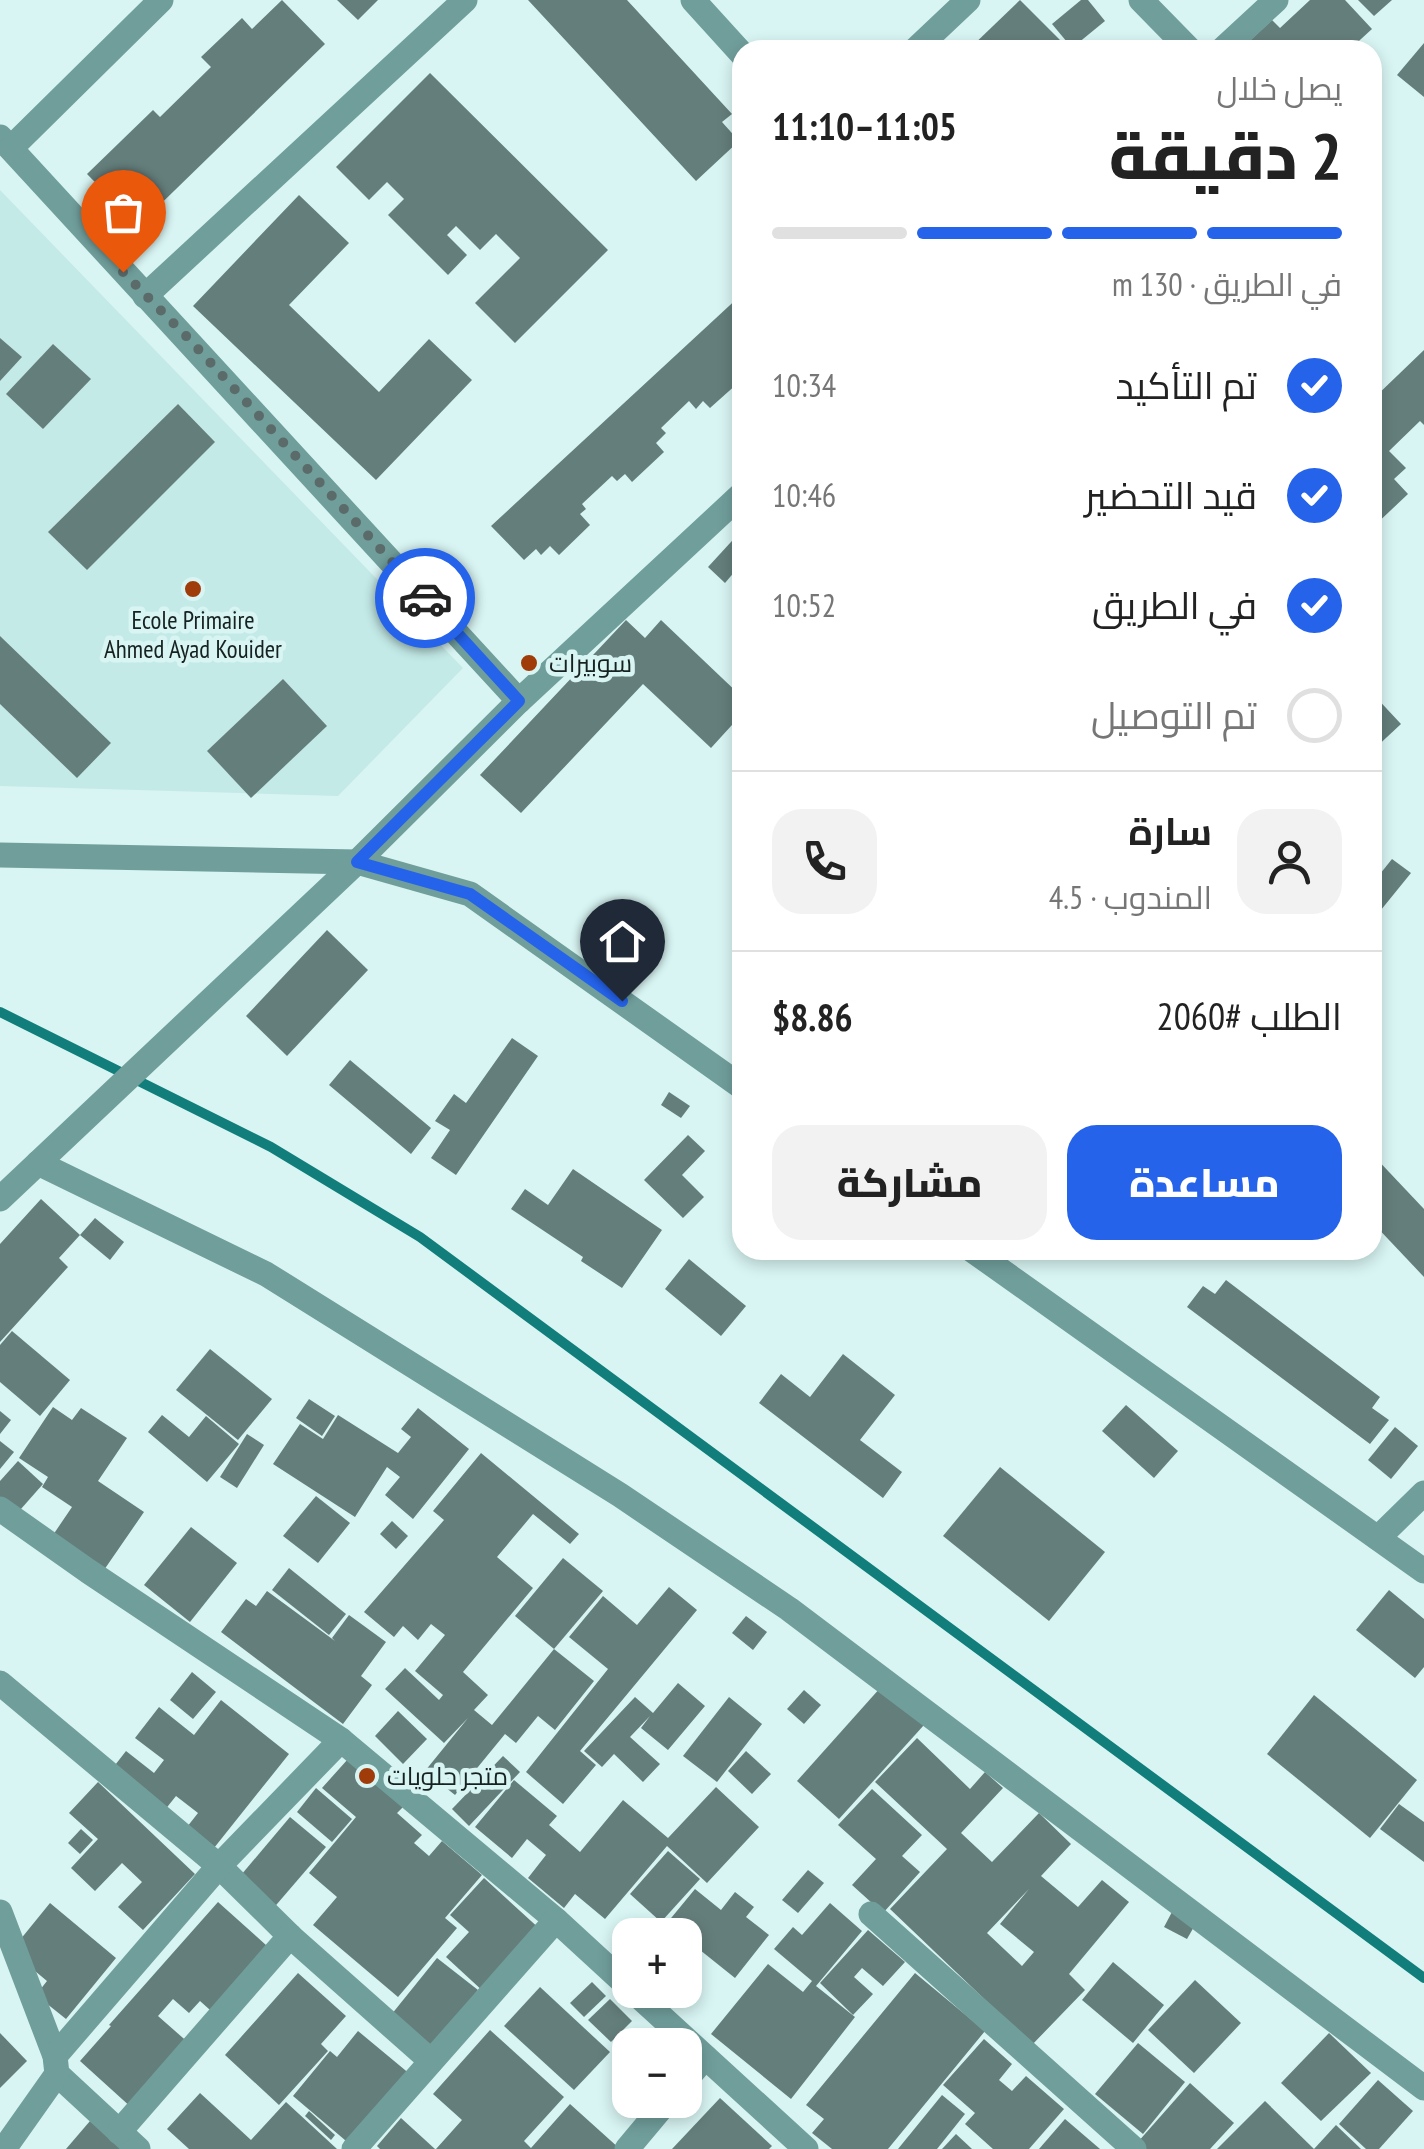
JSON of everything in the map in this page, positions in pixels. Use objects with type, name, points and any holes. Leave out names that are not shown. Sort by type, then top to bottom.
[{"type":"street","points":[[161,0],[5,142],[519,701]]},
{"type":"street","points":[[146,296],[466,0]]},
{"type":"street","points":[[693,0],[732,43]]},
{"type":"street","points":[[926,40],[968,0]]},
{"type":"street","points":[[1141,0],[1180,40]]},
{"type":"street","points":[[1233,40],[1276,0]]},
{"type":"street","points":[[0,1199],[357,862],[519,701],[732,503]]},
{"type":"street","points":[[0,855],[357,862],[470,894],[732,1080]]},
{"type":"street","points":[[38,1163],[266,1274],[650,1516],[789,1610],[1424,2088]]},
{"type":"street","points":[[986,1260],[1424,1570]]},
{"type":"street","points":[[1378,1538],[1424,1493]]},
{"type":"street","points":[[0,1509],[341,1740],[612,1972]]},
{"type":"street","points":[[0,1683],[219,1866],[290,1936],[432,2061]]},
{"type":"street","points":[[4,2149],[56,2065],[219,1866],[341,1740]]},
{"type":"street","points":[[0,1912],[56,2065],[128,2140],[290,1936]]},
{"type":"street","points":[[871,1914],[1134,2149]]},
{"type":"street","points":[[354,2149],[556,1920]]},
{"type":"street","points":[[652,2008],[806,2149]]},
{"type":"street","points":[[702,2061],[706,2056]]},
{"type":"street","points":[[626,2149],[653,2118]]},
{"type":"shaded area","name":"Ecole Primaire Ahmed Ayad Kouider","points":[[0,190],[463,668],[338,796],[0,786]]},
{"type":"building","points":[[282,0],[325,44],[138,226],[87,174],[153,110],[160,117],[211,67],[201,57],[242,18],[252,29]]},
{"type":"building","points":[[337,0],[378,0],[358,20]]},
{"type":"building","points":[[528,0],[627,0],[732,114],[722,122],[732,133],[732,148],[696,181]]},
{"type":"building","points":[[1020,0],[1060,40],[978,40]]},
{"type":"building","points":[[1081,0],[1088,0],[1105,21],[1082,40],[1065,40],[1052,24]]},
{"type":"building","points":[[1310,0],[1345,0],[1372,29],[1360,40],[1251,40],[1272,20],[1280,28]]},
{"type":"building","points":[[1358,0],[1392,0],[1374,16]]},
{"type":"building","points":[[1424,43],[1424,97],[1397,75]]},
{"type":"building","points":[[430,73],[608,250],[515,343],[475,303],[520,258],[496,234],[480,250],[456,226],[447,235],[467,255],[448,275],[388,215],[404,199],[387,182],[369,200],[336,167]]},
{"type":"building","points":[[299,195],[349,243],[289,305],[379,392],[429,339],[472,380],[376,480],[193,306]]},
{"type":"building","points":[[732,303],[732,388],[710,408],[703,401],[696,409],[689,401],[661,428],[666,433],[656,443],[664,452],[632,482],[625,474],[617,481],[612,476],[582,504],[586,509],[580,514],[590,525],[559,555],[550,546],[541,555],[536,549],[524,560],[491,526]]},
{"type":"building","points":[[0,338],[22,357],[0,381]]},
{"type":"building","points":[[53,344],[91,379],[43,429],[6,394]]},
{"type":"building","points":[[1424,350],[1424,425],[1420,421],[1389,451],[1406,468],[1394,479],[1408,494],[1382,519],[1382,390]]},
{"type":"building","points":[[178,404],[215,442],[87,570],[48,532]]},
{"type":"building","points":[[732,541],[732,575],[725,583],[708,567]]},
{"type":"building","points":[[626,620],[645,638],[661,620],[732,687],[732,725],[711,748],[643,684],[521,813],[480,775]]},
{"type":"building","points":[[0,636],[111,743],[77,778],[0,704]]},
{"type":"building","points":[[283,679],[327,726],[251,798],[207,751]]},
{"type":"building","points":[[1382,704],[1401,724],[1382,742]]},
{"type":"building","points":[[1392,859],[1411,873],[1382,909],[1382,872]]},
{"type":"building","points":[[327,930],[368,970],[287,1056],[246,1016]]},
{"type":"building","points":[[512,1038],[538,1056],[456,1175],[431,1158],[450,1130],[435,1121],[454,1094],[466,1103]]},
{"type":"building","points":[[350,1060],[431,1128],[411,1154],[329,1085]]},
{"type":"building","points":[[669,1092],[690,1106],[681,1118],[661,1105]]},
{"type":"building","points":[[688,1135],[705,1151],[682,1175],[704,1197],[683,1218],[644,1180]]},
{"type":"building","points":[[1382,1165],[1424,1209],[1424,1277],[1382,1233]]},
{"type":"building","points":[[573,1169],[662,1230],[622,1288],[511,1209],[525,1189],[548,1205]]},
{"type":"building","points":[[41,1199],[80,1235],[59,1258],[68,1267],[0,1342],[0,1244]]},
{"type":"building","points":[[95,1218],[124,1242],[110,1260],[80,1235]]},
{"type":"building","points":[[689,1259],[746,1306],[721,1336],[665,1289]]},
{"type":"building","points":[[1226,1280],[1380,1397],[1372,1408],[1389,1420],[1370,1444],[1187,1307],[1203,1286],[1215,1294]]},
{"type":"building","points":[[12,1331],[70,1380],[40,1416],[0,1382],[0,1345]]},
{"type":"building","points":[[210,1349],[272,1399],[238,1440],[176,1390]]},
{"type":"building","points":[[843,1354],[895,1395],[860,1440],[902,1472],[883,1498],[759,1403],[781,1374],[810,1397]]},
{"type":"building","points":[[309,1399],[335,1416],[322,1436],[296,1418]]},
{"type":"building","points":[[1126,1405],[1178,1451],[1154,1478],[1102,1431]]},
{"type":"building","points":[[53,1407],[72,1420],[81,1408],[127,1438],[98,1481],[144,1512],[104,1570],[53,1535],[72,1507],[42,1487],[48,1477],[19,1458]]},
{"type":"building","points":[[418,1408],[469,1449],[413,1519],[385,1495],[400,1477],[387,1467],[355,1517],[273,1464],[300,1424],[323,1439],[338,1415],[398,1453],[411,1437],[401,1429]]},
{"type":"building","points":[[0,1411],[11,1420],[0,1434]]},
{"type":"building","points":[[162,1415],[189,1437],[206,1416],[239,1444],[207,1482],[148,1432]]},
{"type":"building","points":[[1395,1427],[1418,1446],[1391,1479],[1368,1460]]},
{"type":"building","points":[[247,1434],[264,1445],[237,1488],[220,1477]]},
{"type":"building","points":[[0,1441],[14,1452],[0,1469]]},
{"type":"building","points":[[481,1453],[579,1534],[570,1544],[533,1514],[497,1557],[533,1588],[463,1672],[488,1695],[474,1710],[492,1725],[554,1649],[594,1681],[555,1730],[538,1716],[516,1743],[505,1734],[455,1795],[425,1771],[468,1718],[444,1743],[385,1689],[405,1668],[439,1700],[443,1695],[415,1671],[445,1635],[431,1624],[418,1640],[403,1626],[394,1637],[364,1612],[444,1520],[433,1511]]},
{"type":"building","points":[[18,1461],[43,1484],[13,1518],[0,1507],[0,1481]]},
{"type":"building","points":[[1000,1467],[1105,1552],[1049,1621],[943,1536]]},
{"type":"building","points":[[316,1496],[350,1523],[318,1563],[283,1536]]},
{"type":"building","points":[[392,1521],[408,1536],[396,1549],[380,1534]]},
{"type":"building","points":[[191,1527],[237,1563],[190,1622],[144,1585]]},
{"type":"building","points":[[563,1558],[603,1591],[554,1649],[515,1616]]},
{"type":"building","points":[[289,1568],[346,1614],[329,1635],[272,1590]]},
{"type":"building","points":[[669,1587],[697,1610],[580,1751],[596,1765],[563,1804],[526,1772],[608,1669],[569,1637],[603,1596],[637,1625]]},
{"type":"building","points":[[1389,1590],[1424,1619],[1424,1667],[1415,1678],[1356,1630]]},
{"type":"building","points":[[267,1591],[335,1641],[332,1638],[349,1615],[386,1642],[361,1676],[372,1685],[343,1724],[221,1632],[246,1599],[256,1606]]},
{"type":"building","points":[[746,1616],[767,1632],[753,1650],[732,1633]]},
{"type":"building","points":[[192,1672],[216,1692],[193,1719],[170,1700]]},
{"type":"building","points":[[678,1683],[705,1706],[668,1750],[641,1728],[650,1716],[630,1737],[660,1764],[643,1782],[614,1754],[602,1767],[584,1751],[635,1697],[653,1713]]},
{"type":"building","points":[[881,1687],[924,1725],[839,1819],[797,1781]]},
{"type":"building","points":[[804,1690],[821,1705],[804,1724],[787,1709]]},
{"type":"building","points":[[1314,1695],[1417,1780],[1370,1838],[1267,1754]]},
{"type":"building","points":[[729,1697],[762,1724],[717,1782],[683,1756]]},
{"type":"building","points":[[221,1700],[289,1754],[214,1848],[187,1827],[198,1813],[176,1796],[164,1811],[112,1769],[126,1751],[154,1773],[164,1760],[135,1738],[159,1707],[194,1735]]},
{"type":"building","points":[[398,1711],[427,1739],[403,1764],[375,1736]]},
{"type":"building","points":[[917,1738],[970,1789],[985,1772],[1003,1788],[961,1833],[992,1862],[1039,1813],[1071,1844],[1041,1876],[1078,1907],[1102,1880],[1129,1902],[1069,1974],[1085,1990],[1030,2047],[890,1909],[947,1849],[875,1782]],"holes":[[[1029,1889],[1000,1924],[1034,1952],[1022,1966],[987,1933]]]},
{"type":"building","points":[[746,1751],[771,1774],[752,1794],[728,1771]]},
{"type":"building","points":[[503,1756],[520,1772],[469,1826],[452,1809]]},
{"type":"building","points":[[348,1759],[403,1807],[397,1813],[422,1835],[414,1843],[429,1856],[442,1841],[482,1875],[445,1918],[457,1928],[398,1997],[313,1925],[337,1897],[309,1873],[356,1817],[322,1788]]},
{"type":"building","points":[[514,1780],[557,1816],[549,1825],[580,1852],[623,1800],[668,1838],[716,1787],[759,1827],[707,1883],[667,1846],[605,1919],[575,1894],[564,1908],[528,1878],[546,1855],[527,1839],[512,1858],[475,1827]]},
{"type":"building","points":[[98,1782],[195,1874],[143,1930],[118,1907],[142,1882],[122,1863],[95,1891],[71,1868],[98,1839],[69,1813]]},
{"type":"building","points":[[316,1788],[352,1819],[332,1842],[297,1812]]},
{"type":"building","points":[[872,1789],[922,1835],[902,1856],[920,1872],[883,1913],[852,1885],[876,1859],[838,1825]]},
{"type":"building","points":[[1399,1804],[1424,1822],[1424,1862],[1380,1829]]},
{"type":"building","points":[[290,1817],[326,1847],[271,1911],[236,1881]]},
{"type":"building","points":[[81,1829],[93,1840],[80,1854],[68,1843]]},
{"type":"building","points":[[668,1851],[700,1879],[665,1918],[657,1918],[630,1894]]},
{"type":"building","points":[[808,1870],[824,1883],[798,1913],[782,1900]]},
{"type":"building","points":[[484,1878],[542,1931],[485,1993],[446,1957],[469,1932],[450,1915]]},
{"type":"building","points":[[695,1889],[721,1910],[735,1892],[754,1907],[746,1917],[769,1935],[735,1978],[702,1952],[702,1918],[671,1918]]},
{"type":"building","points":[[218,1902],[276,1954],[219,2018],[200,2001],[189,2013],[173,1999],[158,2016],[191,2045],[133,2109],[80,2061]]},
{"type":"building","points":[[50,1903],[116,1958],[66,2019],[36,1995],[47,1981],[11,1951]]},
{"type":"building","points":[[830,1903],[862,1931],[816,1986],[855,2017],[791,2099],[711,2034],[768,1964],[803,1992],[812,1981],[774,1949],[793,1927],[802,1935]]},
{"type":"building","points":[[1172,1912],[1195,1925],[1187,1939],[1164,1927]]},
{"type":"building","points":[[868,1930],[905,1962],[883,1986],[862,1968],[854,1977],[873,1994],[853,2015],[820,1983]]},
{"type":"building","points":[[437,1958],[478,1990],[428,2053],[387,2020]]},
{"type":"building","points":[[1113,1962],[1164,2005],[1133,2043],[1082,2000]]},
{"type":"building","points":[[298,1973],[346,2016],[321,2044],[328,2051],[279,2105],[225,2055]]},
{"type":"building","points":[[915,1973],[985,2031],[888,2149],[832,2149],[812,2133],[824,2119],[806,2105]]},
{"type":"building","points":[[1195,1980],[1241,2023],[1194,2073],[1148,2030]]},
{"type":"building","points":[[592,1982],[606,1996],[584,2017],[570,2003]]},
{"type":"building","points":[[540,1987],[610,2052],[574,2090],[504,2026]]},
{"type":"building","points":[[610,1999],[612,2008],[619,2008],[632,2021],[625,2028],[612,2028],[611,2042],[588,2020]]},
{"type":"building","points":[[490,2030],[564,2097],[524,2141],[531,2148],[570,2104],[620,2149],[436,2149],[462,2120],[433,2094]]},
{"type":"building","points":[[358,2031],[411,2075],[352,2146],[293,2096],[330,2051],[337,2057]]},
{"type":"building","points":[[0,2033],[27,2061],[0,2088]]},
{"type":"building","points":[[1329,2033],[1371,2073],[1321,2121],[1281,2083]]},
{"type":"building","points":[[984,2039],[1012,2064],[999,2080],[1012,2091],[1026,2076],[1064,2109],[1029,2149],[993,2149],[965,2124],[975,2113],[943,2085]]},
{"type":"building","points":[[1138,2043],[1185,2082],[1143,2134],[1095,2094]]},
{"type":"building","points":[[1378,2080],[1413,2111],[1379,2149],[1366,2149],[1339,2124]]},
{"type":"building","points":[[1190,2083],[1234,2123],[1210,2149],[1143,2149],[1137,2143]]},
{"type":"building","points":[[200,2093],[251,2140],[286,2102],[337,2149],[189,2149],[167,2129]]},
{"type":"building","points":[[942,2095],[965,2114],[937,2149],[898,2149]]},
{"type":"building","points":[[720,2098],[772,2146],[672,2149]]},
{"type":"building","points":[[1265,2101],[1314,2149],[1217,2149]]},
{"type":"building","points":[[309,2111],[335,2135],[331,2140],[305,2116]]},
{"type":"building","points":[[401,2118],[435,2149],[380,2149],[377,2146]]},
{"type":"building","points":[[1065,2119],[1100,2149],[1039,2149]]},
{"type":"building","points":[[90,2121],[123,2149],[66,2149]]},
{"type":"building","points":[[1336,2125],[1361,2149],[1314,2149]]},
{"type":"building","points":[[956,2134],[972,2149],[942,2149]]},
{"type":"waterway","points":[[0,1012],[271,1147],[420,1237],[1424,1978]]},
{"type":"way so far","points":[[123,272],[425,598]]},
{"type":"place","name":"Ecole Primaire Ahmed Ayad Kouider","points":[[193,589]]},
{"type":"place","name":"سوبيرات","points":[[529,663]]},
{"type":"place","name":"متجر حلويات","points":[[367,1776]]},
{"type":"route","points":[[425,598],[519,701],[357,862],[470,894],[622,1001]]}]
